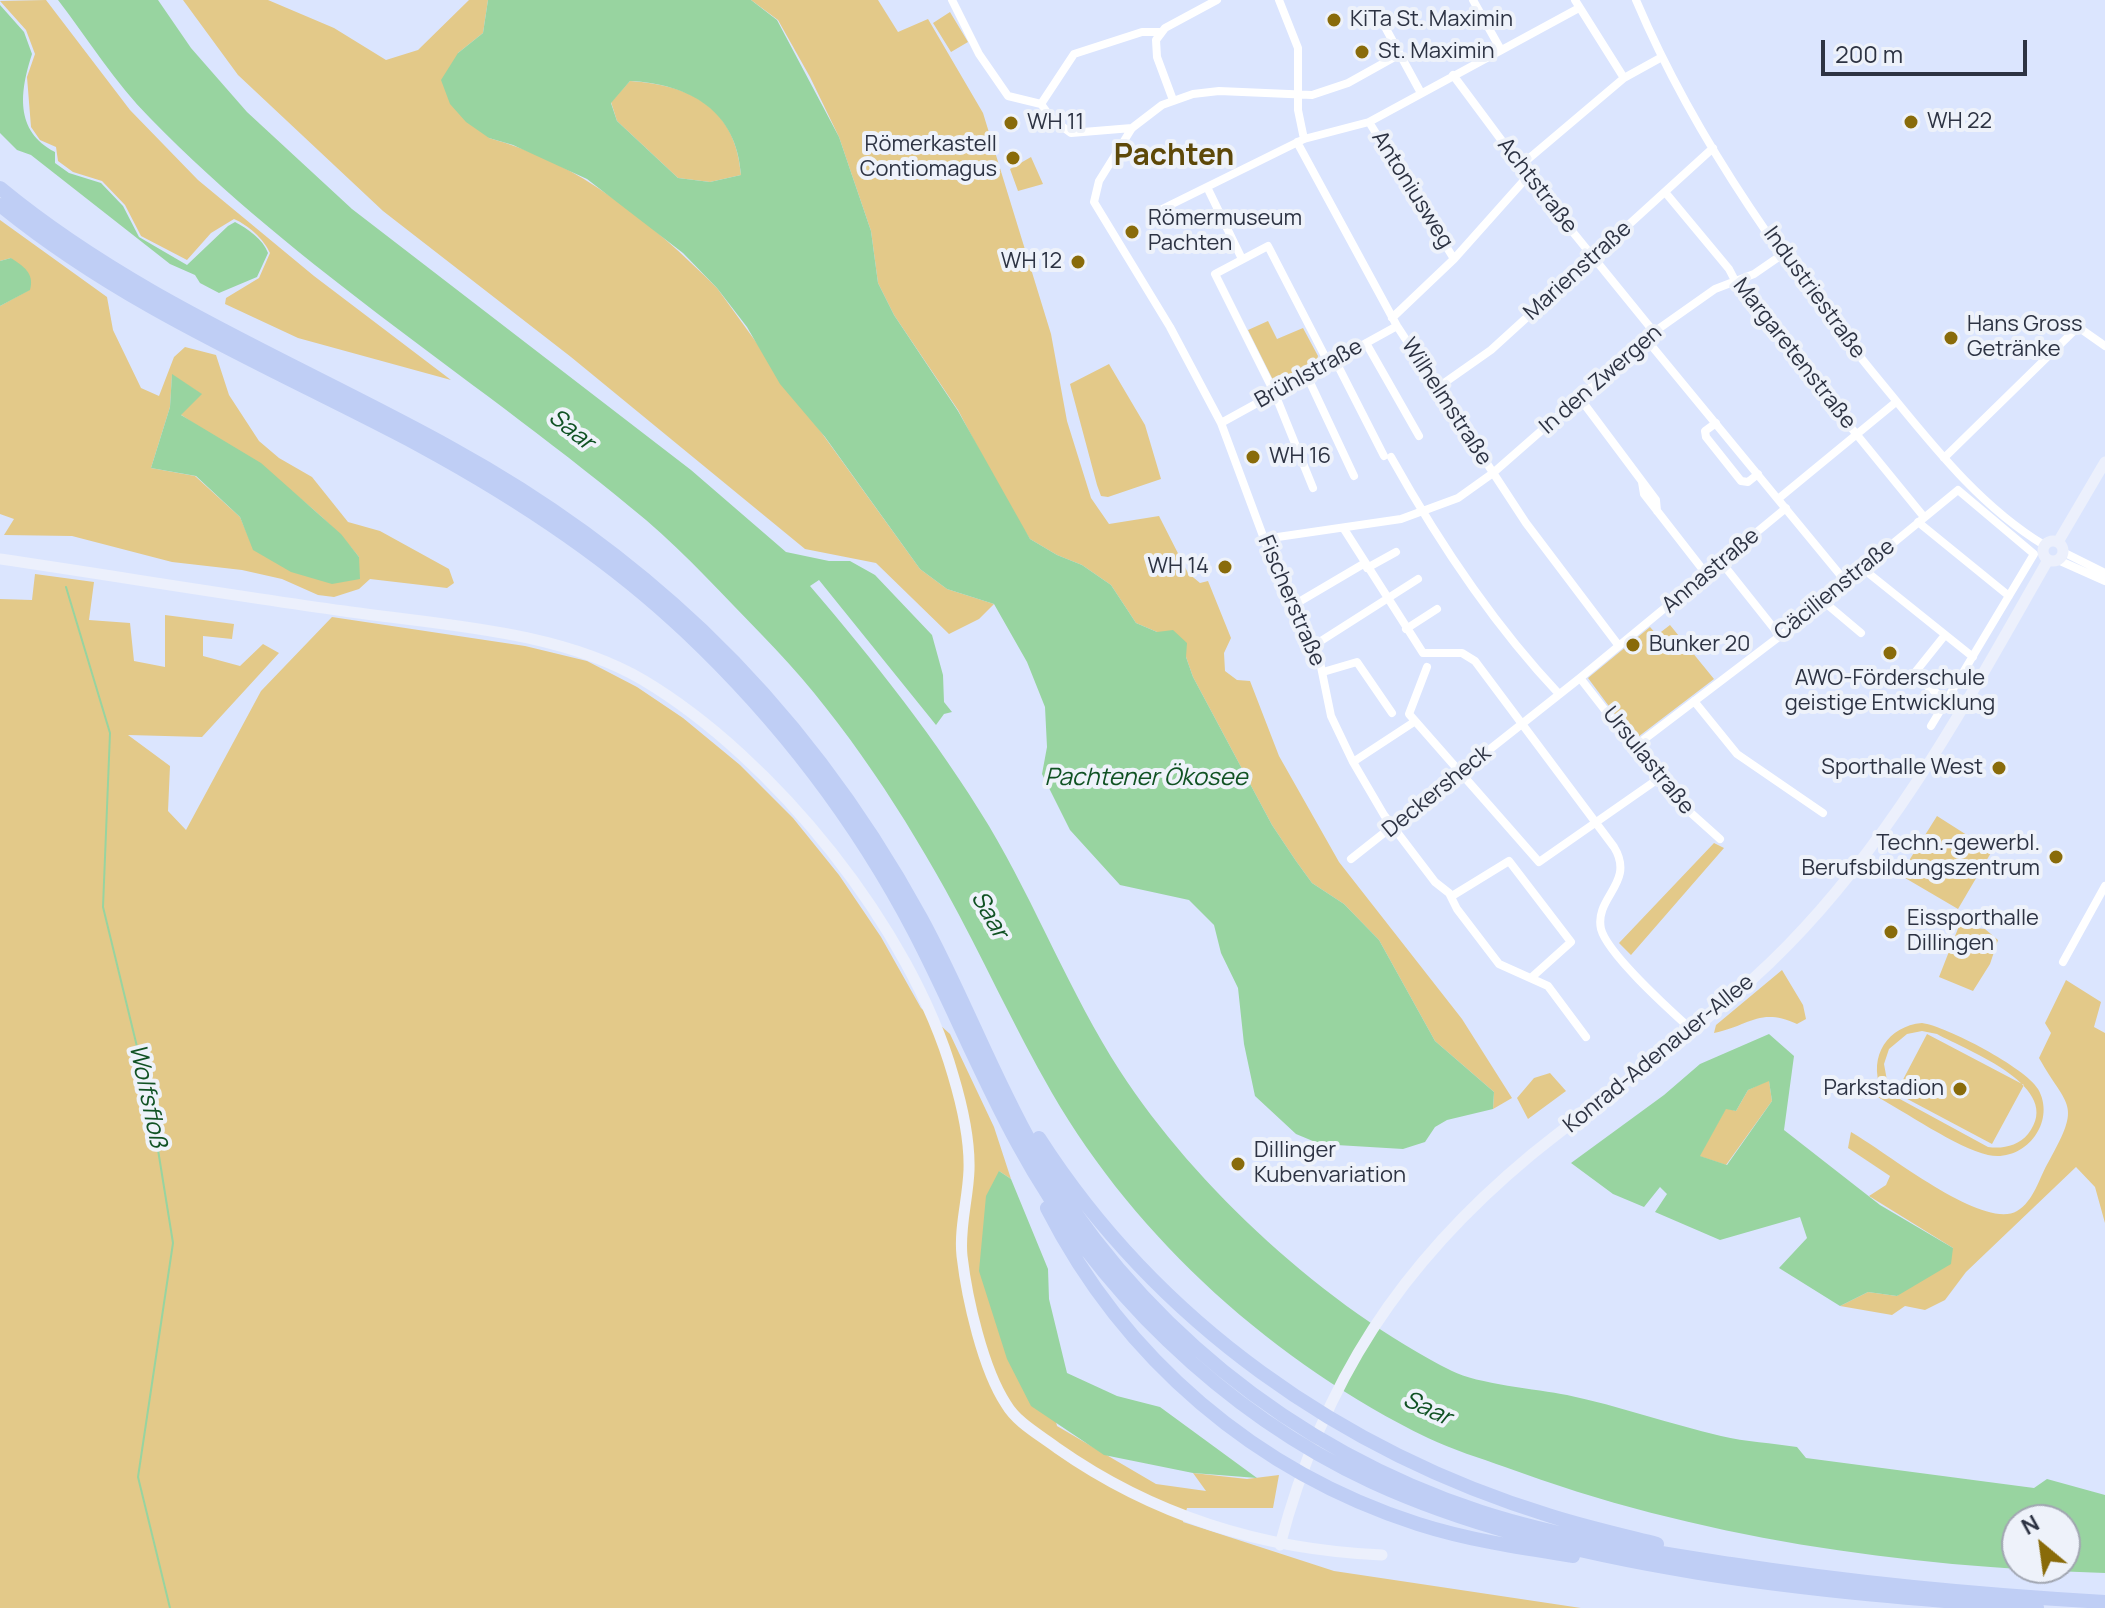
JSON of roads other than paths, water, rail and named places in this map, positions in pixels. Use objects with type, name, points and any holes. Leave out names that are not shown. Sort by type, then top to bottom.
[{"type":"highway","points":[[0,188],[60,234],[141,288],[524,498],[620,558],[686,614],[749,678],[818,758],[877,843],[922,920],[1007,1097],[1055,1182],[1109,1258],[1182,1337],[1266,1407],[1376,1470],[1484,1513],[1564,1535],[1706,1560],[1955,1592],[2105,1602]]},
{"type":"highway","points":[[0,205],[52,245],[134,299],[494,480]]},
{"type":"highway","points":[[524,498],[677,624],[740,686],[808,766],[867,849],[911,926],[1074,1255],[1124,1326],[1212,1415],[1299,1473],[1386,1513],[1461,1536],[1574,1557],[1657,1564]]},
{"type":"highway","points":[[1007,1097],[1077,1193],[1163,1290],[1235,1355],[1323,1415],[1411,1461],[1484,1493],[1551,1516],[1706,1560]]},
{"type":"highway","points":[[1005,1121],[1050,1198],[1130,1302],[1195,1366],[1259,1417],[1335,1463],[1440,1510],[1561,1545],[1657,1564],[1842,1591],[2037,1608]]},
{"type":"main road","name":"Konrad-Adenauer-Allee","points":[[1280,1545],[1299,1473],[1323,1415],[1384,1311],[1438,1244],[1508,1175],[1743,990],[1789,944],[1853,871],[1937,748],[2057,554],[2105,462]]},
{"type":"main road","points":[[2044,545],[2052,540],[2057,554]]},
{"type":"main road","points":[[0,559],[557,645],[639,678],[698,720],[772,787],[842,866],[893,941],[927,1005],[954,1077],[965,1128],[969,1165],[962,1241],[964,1269],[989,1366],[1006,1404],[1034,1431],[1128,1492],[1184,1516],[1280,1545],[1382,1555]]},
{"type":"street","points":[[952,0],[1001,88],[1017,100],[1041,104],[1052,119],[1071,133],[1132,128],[1150,111],[1173,100],[1219,91],[1312,95],[1348,83],[1400,54]]},
{"type":"street","points":[[1041,104],[1074,54],[1142,32],[1160,32],[1217,0]]},
{"type":"street","name":"Wilhelmstraße","points":[[1279,0],[1298,48],[1300,141],[1394,322],[1556,566],[1619,646]]},
{"type":"street","points":[[1473,0],[1501,50]]},
{"type":"street","name":"Industriestraße","points":[[1636,0],[1662,57],[1713,148],[1783,254],[1896,402],[1944,458],[1988,502],[2044,545]]},
{"type":"street","points":[[1152,214],[1300,141],[1369,122],[1501,50],[1577,4],[1624,78]]},
{"type":"street","points":[[1378,14],[1421,93]]},
{"type":"street","points":[[1160,32],[1155,50],[1173,100]]},
{"type":"street","points":[[1520,166],[1624,78],[1662,57]]},
{"type":"street","name":"Achtstraße","points":[[1453,75],[1520,166],[1654,332]]},
{"type":"street","name":"Antoniusweg","points":[[1369,122],[1454,259]]},
{"type":"street","name":"Fischerstraße","points":[[1132,128],[1099,181],[1094,202],[1170,327],[1221,423],[1264,539],[1292,606],[1313,646],[1323,672],[1331,716],[1353,762],[1393,828],[1435,882],[1452,896],[1457,909],[1499,964],[1548,986],[1586,1037]]},
{"type":"street","name":"Marienstraße","points":[[1437,388],[1491,350],[1713,148]]},
{"type":"street","name":"Brühlstraße","points":[[1221,423],[1366,343],[1394,322],[1528,176]]},
{"type":"street","points":[[1207,187],[1242,259]]},
{"type":"street","name":"Margaretenstraße","points":[[1665,192],[1921,520],[2009,596]]},
{"type":"street","points":[[1313,488],[1275,394],[1215,274],[1268,246],[1332,362],[1423,513],[1499,626],[1559,694]]},
{"type":"street","name":"In den Zwergen","points":[[1264,539],[1344,529],[1423,513],[1458,498],[1493,473],[1654,332],[1715,289],[1754,274],[1783,254]]},
{"type":"street","points":[[1944,458],[2078,327],[2105,346]]},
{"type":"street","points":[[1646,339],[1846,582]]},
{"type":"street","points":[[1366,343],[1419,436]]},
{"type":"street","points":[[1307,376],[1354,476]]},
{"type":"street","points":[[1579,397],[1656,500],[1657,511],[1707,575]]},
{"type":"street","points":[[1778,499],[1896,402]]},
{"type":"street","points":[[1716,423],[1705,431],[1706,437],[1736,474],[1744,483],[1758,474]]},
{"type":"street","name":"Cäcilienstraße","points":[[1634,747],[1780,636],[1958,490],[2034,552],[2009,596]]},
{"type":"street","name":"Annastraße","points":[[1523,723],[1786,508]]},
{"type":"street","points":[[1344,529],[1406,629],[1428,656],[1469,655],[1598,824],[1618,853],[1621,867],[1619,881],[1601,917],[1602,932],[1660,1000],[1693,1031]]},
{"type":"street","points":[[1292,606],[1396,552]]},
{"type":"street","points":[[2057,554],[2105,573]]},
{"type":"street","points":[[2057,554],[2105,581]]},
{"type":"street","points":[[1722,563],[1780,636]]},
{"type":"street","points":[[1862,568],[1973,657]]},
{"type":"street","points":[[1313,646],[1418,579]]},
{"type":"street","points":[[1931,726],[2009,596]]},
{"type":"street","points":[[1823,601],[1861,633]]},
{"type":"street","points":[[1406,629],[1437,609]]},
{"type":"street","points":[[1945,635],[1913,675],[1947,701]]},
{"type":"street","points":[[1323,672],[1357,662],[1392,713]]},
{"type":"street","points":[[1427,667],[1409,707],[1414,722],[1541,863],[1658,779]]},
{"type":"street","name":"Ursulastraße","points":[[1580,678],[1681,806],[1720,839]]},
{"type":"street","points":[[1694,701],[1737,754],[1823,813]]},
{"type":"street","points":[[1353,762],[1414,722]]},
{"type":"street","name":"Deckersheck","points":[[1351,859],[1523,723]]},
{"type":"street","points":[[1452,896],[1509,861],[1571,942],[1532,977]]},
{"type":"street","points":[[2063,962],[2105,886]]},
{"type":"water","name":"Saar","points":[[58,0],[158,0],[191,48],[247,112],[352,209],[691,470],[786,552],[829,561],[850,561],[875,575],[932,635],[943,675],[944,702],[952,712],[944,714],[936,725],[819,580],[810,586],[904,702],[969,794],[1006,856],[1069,980],[1120,1071],[1151,1115],[1225,1201],[1312,1279],[1358,1314],[1405,1345],[1463,1376],[1586,1399],[1730,1438],[1797,1447],[1806,1458],[2034,1488],[2047,1479],[2105,1495],[2105,1573],[2081,1572],[2081,1504],[2001,1504],[2001,1568],[1876,1556],[1725,1530],[1651,1513],[1577,1492],[1428,1438],[1317,1374],[1265,1335],[1215,1293],[1168,1247],[1125,1199],[1086,1147],[1038,1068],[926,855],[862,756],[788,663],[646,520],[267,226],[207,174],[113,76]]},
{"type":"water","name":"Pachtener Ökosee","points":[[488,0],[751,0],[777,20],[839,137],[871,231],[878,283],[894,315],[958,411],[1030,539],[1082,565],[1111,585],[1136,623],[1157,632],[1173,630],[1187,643],[1186,657],[1193,677],[1272,825],[1312,883],[1344,904],[1379,940],[1435,1041],[1494,1092],[1493,1109],[1447,1120],[1435,1127],[1425,1142],[1403,1149],[1320,1144],[1296,1134],[1255,1096],[1244,1044],[1238,988],[1221,953],[1214,925],[1189,900],[1120,885],[1070,830],[1042,774],[1047,747],[1045,707],[1027,662],[994,604],[947,589],[920,569],[825,437],[780,384],[747,327],[717,288],[683,253],[587,179],[513,145],[489,138],[466,122],[450,104],[441,80],[458,53],[483,33]],"holes":[[[630,81],[652,83],[690,95],[720,118],[738,153],[741,175],[710,182],[678,178],[617,121],[611,103]]]},
{"type":"water","points":[[0,5],[24,32],[32,54],[25,82],[24,109],[32,133],[55,152],[55,163],[69,173],[101,183],[123,206],[139,237],[187,265],[235,222],[259,239],[268,253],[257,277],[219,293],[200,283],[195,275],[170,264],[31,155],[17,150],[0,133]]},
{"type":"water","points":[[11,258],[29,275],[30,290],[0,306],[0,261]]},
{"type":"water","points":[[172,374],[202,394],[181,415],[261,463],[341,534],[359,557],[360,579],[332,584],[291,572],[253,550],[240,517],[196,476],[151,468],[170,407]]},
{"type":"water","points":[[1769,1034],[1794,1056],[1784,1130],[1880,1205],[1953,1248],[1951,1264],[1897,1296],[1868,1292],[1840,1306],[1779,1268],[1807,1238],[1800,1217],[1720,1240],[1655,1212],[1667,1194],[1660,1187],[1644,1207],[1613,1194],[1571,1163],[1664,1095],[1700,1064]],"holes":[[[1769,1081],[1772,1101],[1727,1165],[1700,1156],[1726,1109],[1736,1111],[1748,1090]]]},
{"type":"water","points":[[999,1171],[1011,1179],[1048,1269],[1049,1299],[1067,1373],[1117,1396],[1160,1407],[1257,1478],[1193,1473],[1104,1455],[1031,1406],[1007,1359],[979,1271],[986,1196]]},
{"type":"waterway","name":"Wolfsfloß","points":[[66,587],[110,733],[103,907],[150,1100],[173,1243],[138,1477],[170,1608]]},
{"type":"place","name":"KiTa St. Maximin","points":[[1334,20]]},
{"type":"place","name":"St. Maximin","points":[[1362,52]]},
{"type":"place","name":"WH 22","points":[[1911,122]]},
{"type":"place","name":"WH 11","points":[[1011,123]]},
{"type":"place","name":"Römerkastell Contiomagus","points":[[1013,158]]},
{"type":"place","name":"Römermuseum Pachten","points":[[1132,232]]},
{"type":"place","name":"WH 12","points":[[1078,262]]},
{"type":"place","name":"Hans Gross Getränke","points":[[1951,338]]},
{"type":"place","name":"WH 16","points":[[1253,457]]},
{"type":"place","name":"WH 14","points":[[1225,567]]},
{"type":"place","name":"Bunker 20","points":[[1633,645]]},
{"type":"place","name":"AWO-Förderschule geistige Entwicklung","points":[[1890,653]]},
{"type":"place","name":"Sporthalle West","points":[[1999,768]]},
{"type":"place","name":"Techn.-gewerbl. Berufsbildungszentrum","points":[[2056,857]]},
{"type":"place","name":"Eissporthalle Dillingen","points":[[1891,932]]},
{"type":"place","name":"Parkstadion","points":[[1960,1089]]},
{"type":"place","name":"Dillinger Kubenvariation","points":[[1238,1164]]},
{"type":"district","name":"Pachten","points":[[1174,157]]}]
